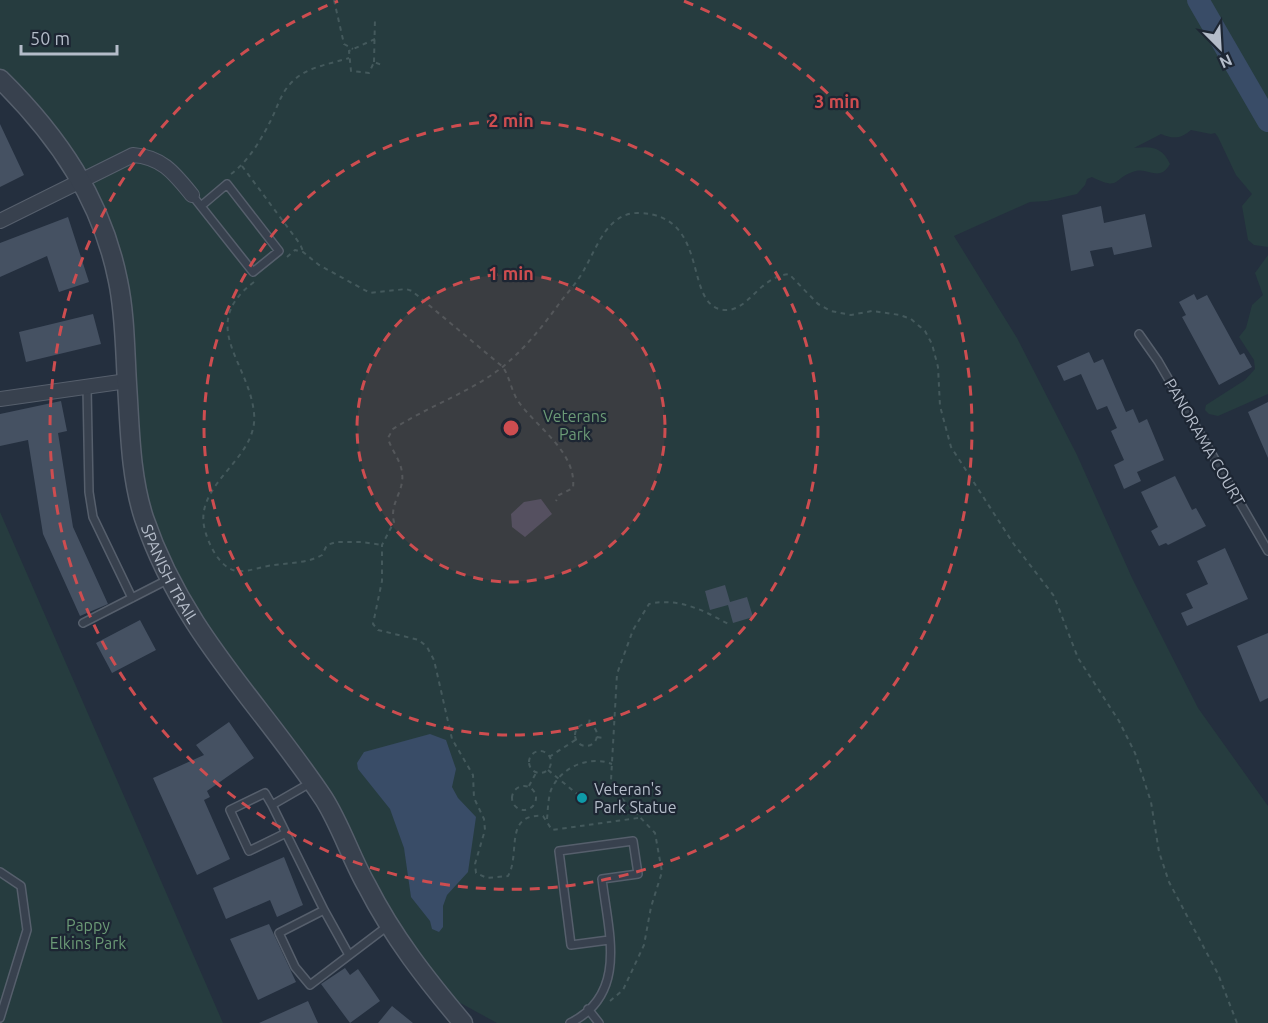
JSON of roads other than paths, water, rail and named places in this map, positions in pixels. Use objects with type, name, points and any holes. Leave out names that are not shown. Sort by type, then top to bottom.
[{"type":"street","name":"SPANISH TRAIL","points":[[0,79],[27,106],[60,146],[81,179],[98,214],[118,282],[133,467],[143,515],[169,579],[184,609],[218,658],[326,802],[366,886],[389,926],[419,970],[463,1023]]},
{"type":"street","points":[[0,221],[133,155],[150,156],[167,165],[196,200]]},
{"type":"street","points":[[0,399],[127,381]]},
{"type":"lane","points":[[227,184],[279,251],[253,272],[196,200],[227,184]]},
{"type":"lane","name":"PANORAMA COURT","points":[[1139,334],[1158,362],[1268,551]]},
{"type":"lane","points":[[87,387],[89,492],[93,517],[132,598]]},
{"type":"lane","points":[[83,623],[169,579]]},
{"type":"lane","points":[[273,805],[312,782]]},
{"type":"lane","points":[[286,833],[249,851],[230,810],[265,793],[273,805],[324,910],[349,955]]},
{"type":"lane","points":[[570,1023],[604,993],[609,979],[611,962],[609,940],[602,879],[638,873],[633,841],[559,851],[571,945],[609,940]]},
{"type":"lane","points":[[0,872],[21,886],[27,930],[0,1018]]},
{"type":"lane","points":[[324,910],[279,933],[295,967],[310,985],[389,926]]},
{"type":"lane","points":[[588,1009],[600,1023]]},
{"type":"water","points":[[430,734],[446,740],[456,769],[452,787],[458,798],[476,817],[468,872],[447,895],[443,906],[443,927],[439,932],[432,929],[430,921],[411,897],[404,848],[390,809],[358,769],[357,763],[364,752]]},
{"type":"waterway","points":[[1198,0],[1268,121]]},
{"type":"place","name":"Veteran's Park Statue","points":[[582,798]]},
{"type":"park label","name":"Veterans Park","points":[[575,425]]},
{"type":"park label","name":"Pappy Elkins Park","points":[[88,934]]}]
